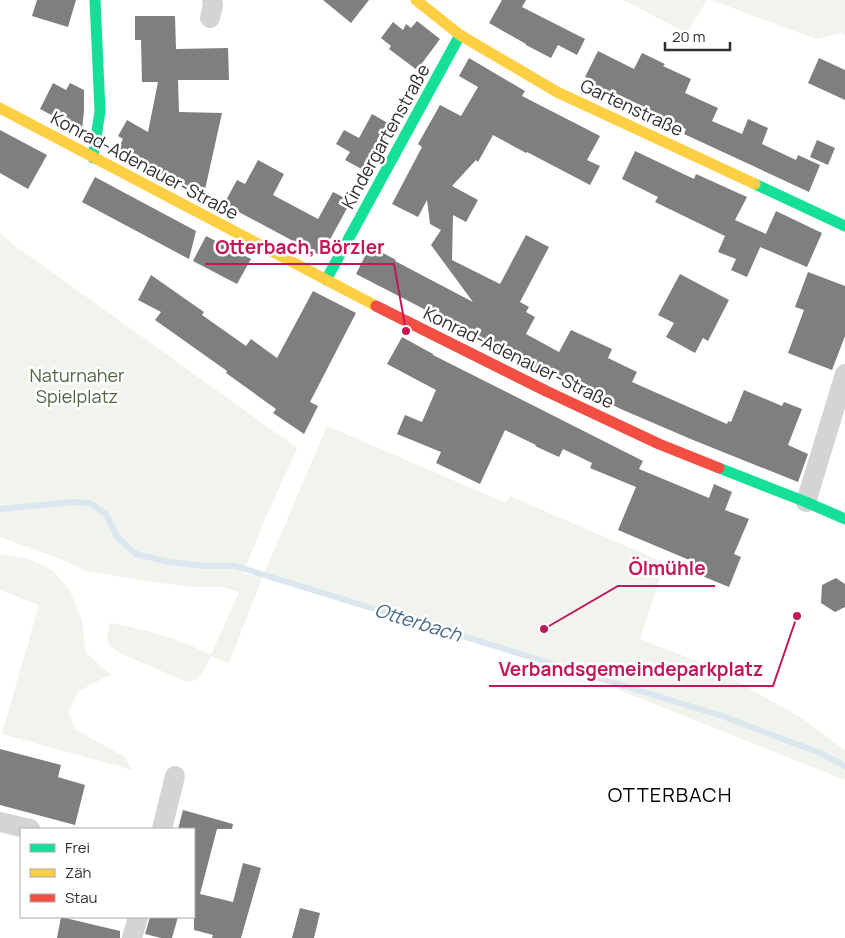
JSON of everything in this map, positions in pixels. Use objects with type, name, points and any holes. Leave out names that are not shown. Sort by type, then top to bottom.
[{"type":"main road","points":[[93,158],[100,111],[95,0]]},
{"type":"main road","name":"Gartenstraße","points":[[416,0],[460,35],[557,92],[845,226]]},
{"type":"main road","name":"Kindergartenstraße","points":[[326,280],[460,35]]},
{"type":"main road","name":"Konrad-Adenauer-Straße","points":[[0,108],[372,304],[546,392],[659,444],[845,519]]},
{"type":"street","points":[[806,502],[845,374]]},
{"type":"street","points":[[162,828],[175,776]]},
{"type":"street","points":[[0,822],[26,828]]},
{"type":"street","points":[[132,938],[138,918]]},
{"type":"green space","points":[[623,0],[707,0],[687,33]]},
{"type":"green space","points":[[711,0],[845,0],[845,35],[842,33],[816,39]]},
{"type":"green space","name":"Naturnaher Spielplatz","points":[[0,233],[14,245],[297,448],[243,574],[263,576],[229,663],[211,656],[203,672],[196,680],[187,682],[122,654],[109,646],[107,638],[110,623],[140,629],[180,641],[211,655],[239,592],[223,587],[193,587],[83,570],[63,560],[0,537]]},
{"type":"green space","points":[[327,426],[506,503],[510,496],[665,563],[640,639],[712,667],[803,719],[845,750],[845,780],[619,690],[622,683],[264,574]]},
{"type":"green space","points":[[0,554],[29,559],[53,571],[69,589],[82,620],[86,653],[111,675],[91,684],[78,693],[68,712],[76,730],[125,757],[132,770],[2,734],[39,605],[0,590]]},
{"type":"building","points":[[37,0],[76,0],[68,27],[32,16]]},
{"type":"building","points":[[323,0],[369,0],[351,23]]},
{"type":"building","points":[[502,0],[526,0],[522,7],[585,39],[577,55],[558,45],[551,58],[489,23]]},
{"type":"building","points":[[135,16],[175,16],[176,49],[228,48],[229,80],[178,80],[179,112],[222,113],[204,194],[168,178],[118,149],[123,139],[118,136],[127,120],[148,132],[158,82],[142,82],[141,40],[135,40]]},
{"type":"building","points":[[417,21],[440,39],[417,70],[389,49],[391,46],[381,38],[393,22],[403,30],[406,24],[411,28]]},
{"type":"building","points":[[598,51],[634,69],[642,53],[665,64],[663,66],[691,79],[685,93],[718,108],[712,121],[742,134],[748,119],[768,128],[762,144],[796,160],[798,155],[820,165],[809,192],[684,134],[686,129],[660,117],[661,115],[613,92],[611,97],[593,88],[596,82],[585,77]]},
{"type":"building","points":[[469,58],[525,91],[522,96],[600,136],[587,160],[600,166],[590,185],[493,135],[478,162],[476,160],[452,186],[478,200],[466,222],[453,215],[452,260],[500,284],[526,235],[549,247],[520,302],[529,307],[526,312],[535,317],[526,334],[559,352],[571,330],[612,349],[608,358],[637,372],[632,382],[727,424],[728,421],[731,422],[744,390],[782,406],[784,402],[802,409],[788,445],[808,454],[798,482],[623,410],[492,347],[484,340],[356,274],[370,246],[473,302],[431,245],[441,230],[430,224],[427,200],[418,217],[392,204],[422,147],[418,144],[440,105],[461,116],[478,87],[459,76]]},
{"type":"building","points":[[819,58],[845,70],[845,100],[808,83]]},
{"type":"building","points":[[53,83],[66,90],[70,83],[84,90],[82,131],[40,109]]},
{"type":"building","points":[[372,114],[393,126],[367,172],[345,160],[350,152],[336,144],[344,130],[359,138]]},
{"type":"building","points":[[0,130],[47,155],[28,189],[0,173]]},
{"type":"building","points":[[817,140],[835,148],[828,165],[810,157]]},
{"type":"building","points":[[635,151],[694,179],[696,174],[747,197],[735,220],[766,234],[747,277],[731,270],[736,259],[718,252],[725,236],[655,202],[658,197],[622,179]]},
{"type":"building","points":[[258,160],[284,174],[273,195],[318,219],[333,192],[351,201],[321,256],[224,204],[237,180],[245,184]]},
{"type":"building","points":[[95,177],[196,231],[189,259],[82,202]]},
{"type":"building","points":[[776,211],[822,233],[807,267],[760,247]]},
{"type":"building","points":[[206,236],[251,259],[237,284],[193,261]]},
{"type":"building","points":[[808,272],[845,286],[845,336],[832,370],[788,353],[804,310],[795,307]]},
{"type":"building","points":[[680,274],[729,300],[708,341],[703,338],[695,353],[666,337],[674,323],[658,315]]},
{"type":"building","points":[[151,275],[204,312],[202,315],[246,346],[251,339],[277,358],[313,291],[356,313],[310,402],[318,406],[304,434],[273,413],[276,409],[226,373],[227,371],[155,320],[161,312],[138,300]]},
{"type":"building","points":[[402,337],[433,355],[643,461],[639,469],[709,498],[714,484],[732,492],[725,510],[749,519],[734,554],[741,557],[729,587],[690,571],[694,562],[618,530],[636,487],[590,468],[592,463],[563,449],[559,457],[505,430],[480,484],[436,463],[441,452],[397,434],[405,415],[422,422],[436,390],[387,364]]},
{"type":"building","points":[[836,578],[845,584],[845,607],[835,612],[821,603],[822,585]]},
{"type":"building","points":[[0,749],[61,765],[58,777],[85,785],[75,825],[0,805]]},
{"type":"building","points":[[183,810],[233,824],[232,829],[217,829],[200,894],[233,902],[243,863],[261,868],[241,938],[212,938],[213,935],[194,930],[195,828],[178,828]]},
{"type":"building","points":[[300,908],[320,913],[314,938],[292,938]]},
{"type":"building","points":[[61,918],[120,931],[120,938],[57,938]]},
{"type":"building","points":[[150,918],[178,918],[172,938],[161,938],[145,934]]},
{"type":"waterway","name":"Otterbach","points":[[0,509],[73,502],[90,503],[106,514],[117,537],[136,554],[169,562],[204,566],[235,566],[722,716],[820,753],[845,766]]},
{"type":"traffic: fast","points":[[93,158],[100,111],[95,0]]},
{"type":"traffic: fast","points":[[326,280],[460,35]]},
{"type":"traffic: fast","points":[[755,184],[845,226]]},
{"type":"traffic: fast","points":[[719,468],[845,519]]},
{"type":"traffic: slow","points":[[416,0],[460,35],[557,92],[755,184]]},
{"type":"traffic: slow","points":[[0,108],[376,306]]},
{"type":"traffic: jam","points":[[376,306],[546,391],[659,444],[719,468]]},
{"type":"place","name":"Otterbach, Börzler","points":[[406,331]]},
{"type":"place","name":"Verbandsgemeindeparkplatz","points":[[797,616]]},
{"type":"place","name":"Ölmühle","points":[[544,629]]},
{"type":"district","name":"OTTERBACH","points":[[670,794]]}]
